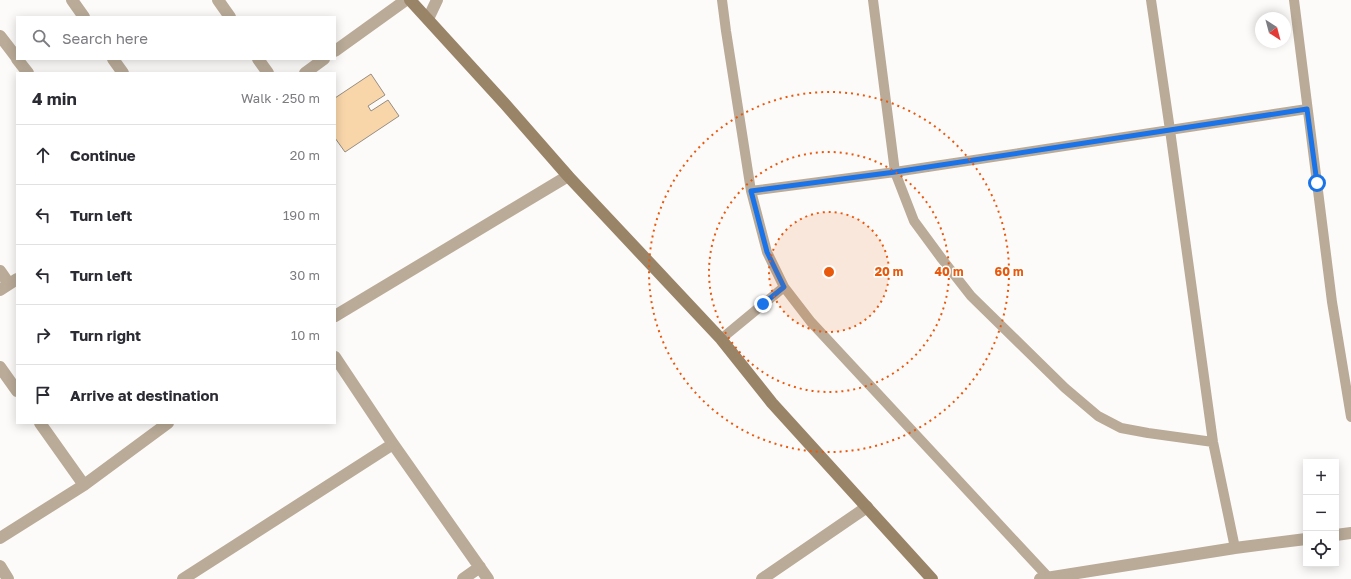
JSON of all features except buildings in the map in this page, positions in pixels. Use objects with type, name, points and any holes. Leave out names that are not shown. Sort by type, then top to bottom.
[{"type":"street","points":[[72,0],[83,16]]},
{"type":"street","points":[[218,0],[229,16]]},
{"type":"street","points":[[336,50],[406,0]]},
{"type":"street","points":[[410,0],[568,176],[721,339],[772,403],[932,579]]},
{"type":"street","points":[[428,19],[437,0]]},
{"type":"street","points":[[0,36],[16,58]]},
{"type":"street","points":[[18,60],[27,72]]},
{"type":"street","points":[[114,60],[122,72]]},
{"type":"street","points":[[259,60],[267,72]]},
{"type":"street","points":[[305,72],[323,60]]},
{"type":"street","points":[[336,315],[568,176]]},
{"type":"street","points":[[0,271],[9,284]]},
{"type":"street","points":[[336,358],[393,444],[488,579]]},
{"type":"street","points":[[0,368],[16,390]]},
{"type":"street","points":[[41,424],[84,485]]},
{"type":"street","points":[[0,538],[84,485],[167,424]]},
{"type":"street","points":[[183,579],[393,444]]},
{"type":"street","points":[[762,579],[867,507]]},
{"type":"street","points":[[1339,535],[1351,533]]},
{"type":"street","points":[[1044,578],[1235,548],[1303,539]]},
{"type":"street","points":[[0,566],[8,579]]},
{"type":"street","points":[[463,579],[480,567]]},
{"type":"lane","points":[[722,0],[751,191],[767,252],[784,287],[811,322],[1044,578]]},
{"type":"lane","points":[[873,0],[895,172],[914,221],[942,259],[971,296],[1064,388],[1098,416],[1122,428],[1212,442]]},
{"type":"lane","points":[[1151,0],[1212,442],[1235,548]]},
{"type":"lane","points":[[1294,0],[1332,302],[1351,417]]},
{"type":"lane","points":[[751,191],[895,172],[1307,109]]},
{"type":"lane","points":[[721,339],[784,287]]},
{"type":"route","points":[[763,304],[784,287],[767,252],[751,191],[895,172],[1307,109],[1317,183]]}]
